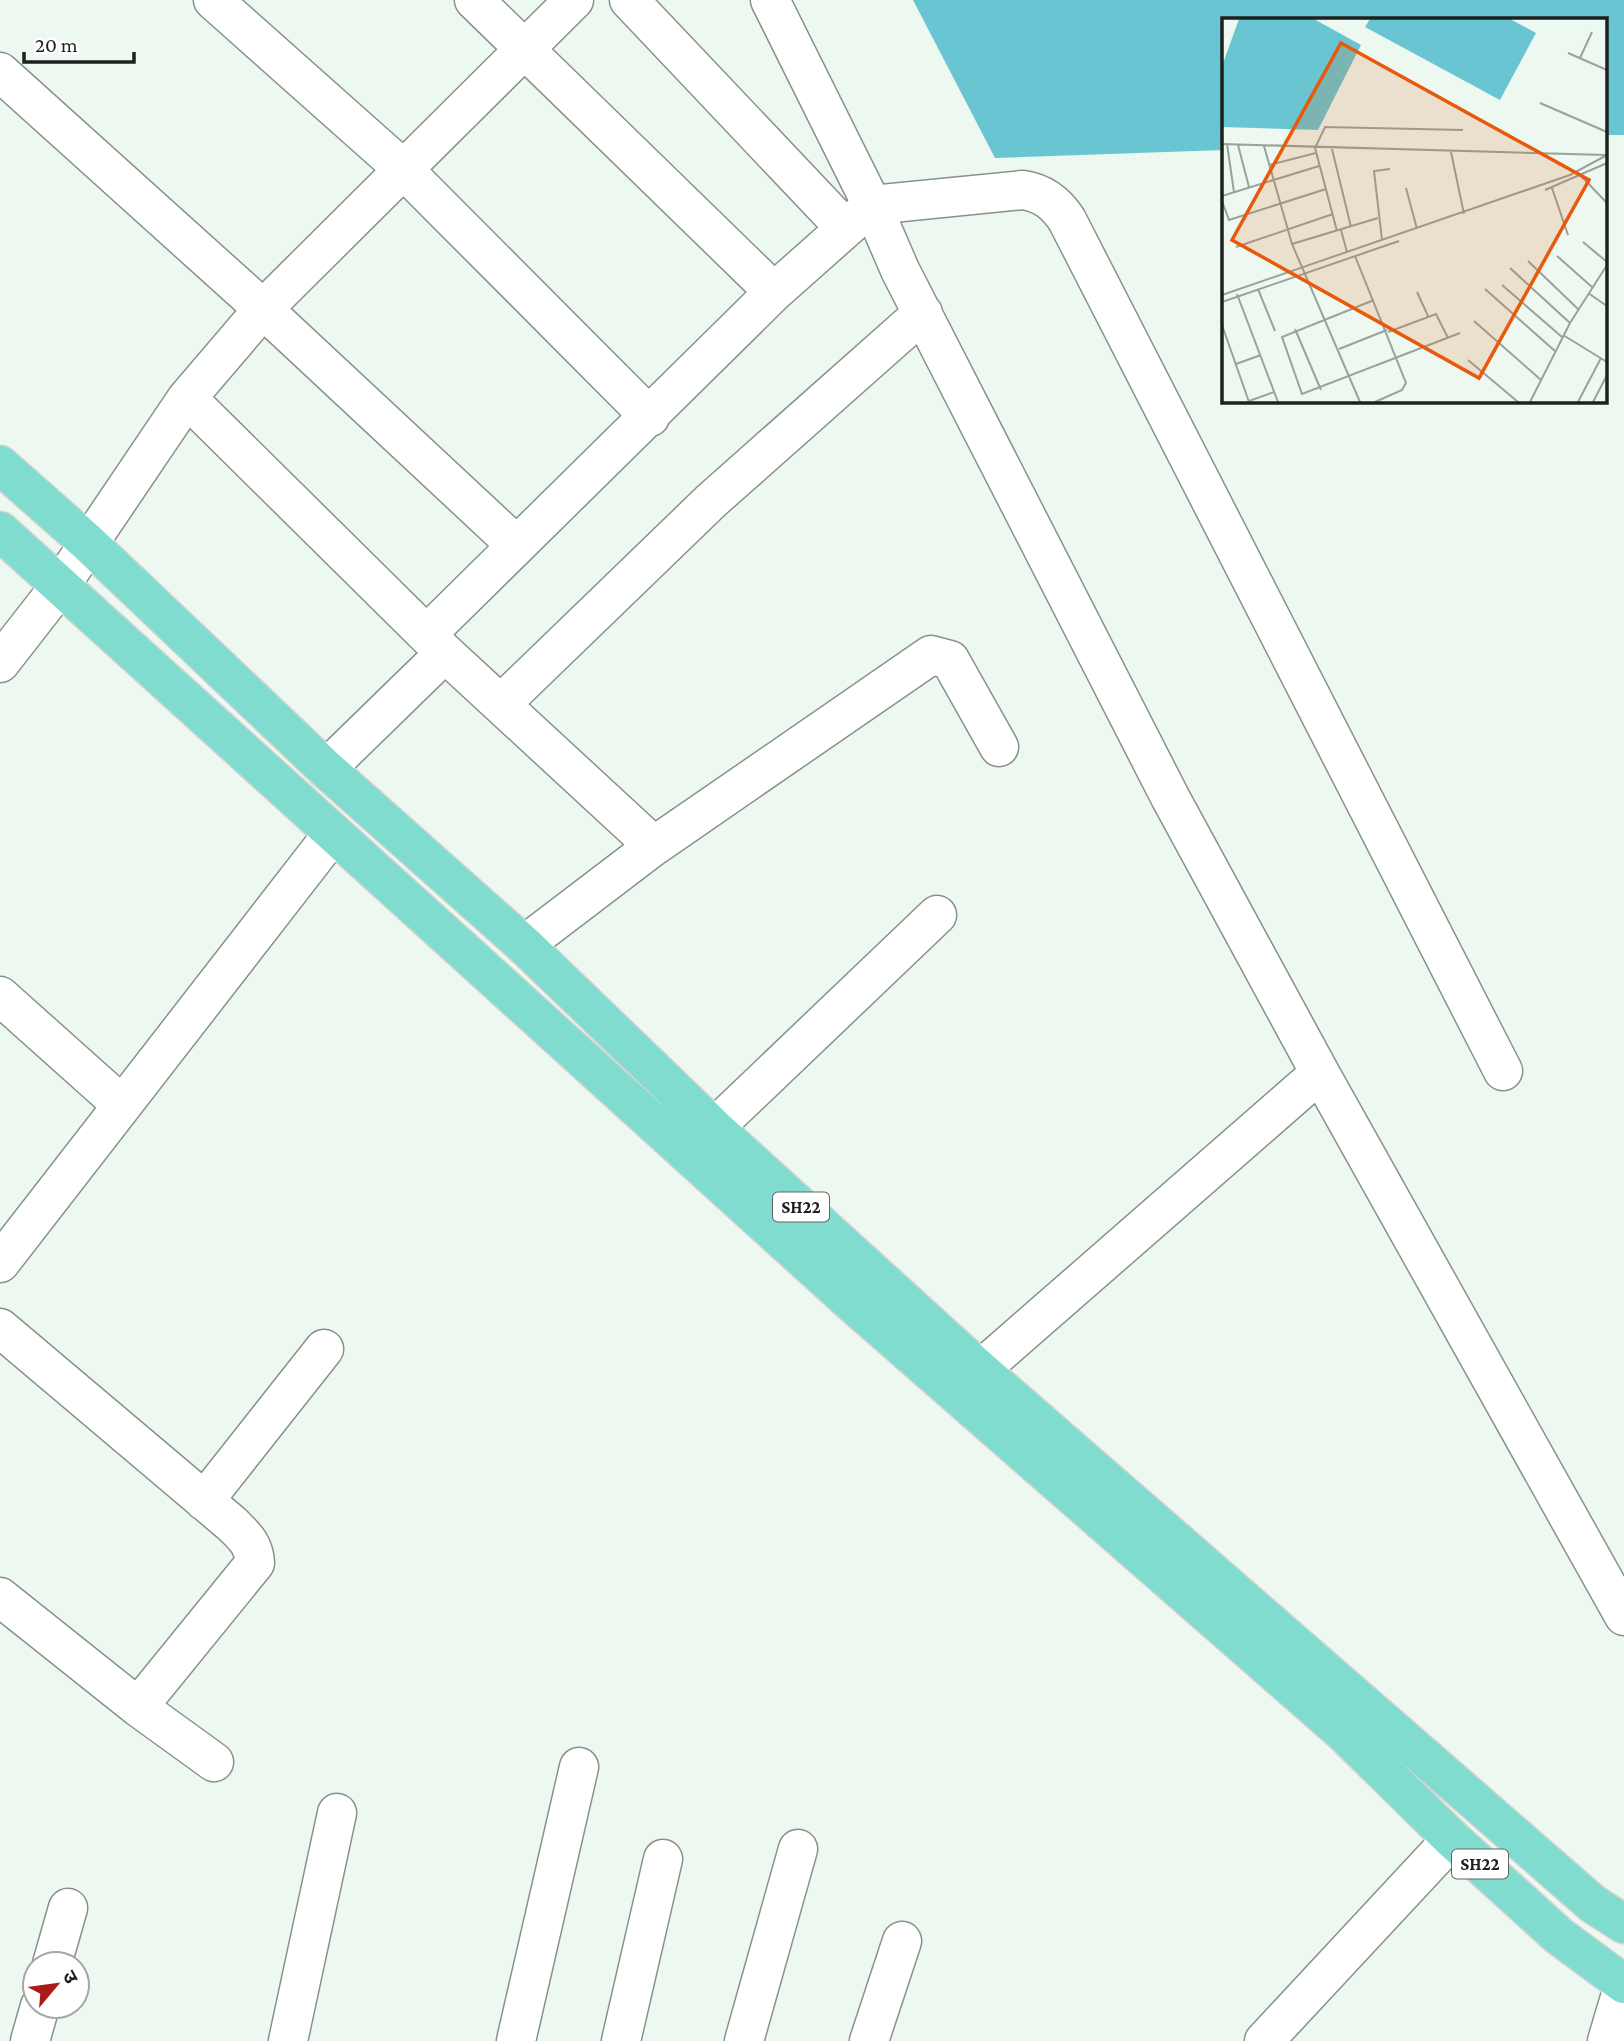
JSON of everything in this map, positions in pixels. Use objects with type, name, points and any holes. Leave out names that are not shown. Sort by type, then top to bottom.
[{"type":"main road","name":"SH22","points":[[0,465],[87,542],[326,769],[524,945],[714,1128],[980,1370],[1117,1513],[1452,1839],[1559,1936],[1624,1984]]},
{"type":"main road","name":"SH22","points":[[0,531],[195,705],[332,835],[1117,1513],[1593,1904],[1624,1924]]},
{"type":"street","points":[[213,0],[403,169],[650,417]]},
{"type":"street","points":[[474,0],[774,292]]},
{"type":"street","points":[[0,663],[60,586],[87,542],[187,398],[263,309],[522,48],[574,0]]},
{"type":"street","points":[[629,0],[858,216]]},
{"type":"street","points":[[770,0],[858,216],[923,313],[1171,797],[1320,1073],[1624,1616]]},
{"type":"street","points":[[0,72],[263,309],[516,545]]},
{"type":"street","points":[[326,769],[436,643],[516,545],[650,417],[774,292],[858,216],[1023,190],[1037,192],[1058,206],[1503,1071]]},
{"type":"street","points":[[501,704],[711,501],[923,313]]},
{"type":"street","points":[[187,398],[436,643],[654,846]]},
{"type":"street","points":[[524,945],[654,846],[931,655],[950,660],[999,747]]},
{"type":"street","points":[[0,1263],[332,835]]},
{"type":"street","points":[[714,1128],[937,915]]},
{"type":"street","points":[[0,996],[122,1105]]},
{"type":"street","points":[[980,1370],[1320,1073]]},
{"type":"street","points":[[0,1328],[250,1542],[255,1563],[138,1707]]},
{"type":"street","points":[[204,1501],[324,1349]]},
{"type":"street","points":[[0,1597],[138,1707],[214,1762]]},
{"type":"street","points":[[516,2041],[579,1767]]},
{"type":"street","points":[[288,2041],[337,1814]]},
{"type":"street","points":[[1264,2041],[1452,1839]]},
{"type":"street","points":[[744,2041],[798,1849]]},
{"type":"street","points":[[621,2041],[663,1859]]},
{"type":"street","points":[[56,1950],[68,1908]]},
{"type":"street","points":[[869,2041],[902,1941]]},
{"type":"street","points":[[1607,2041],[1624,1984]]},
{"type":"street","points":[[30,2041],[36,2020]]},
{"type":"water","points":[[913,0],[1624,0],[1624,135],[1606,135],[1606,18],[1222,18],[1222,150],[995,158]]}]
